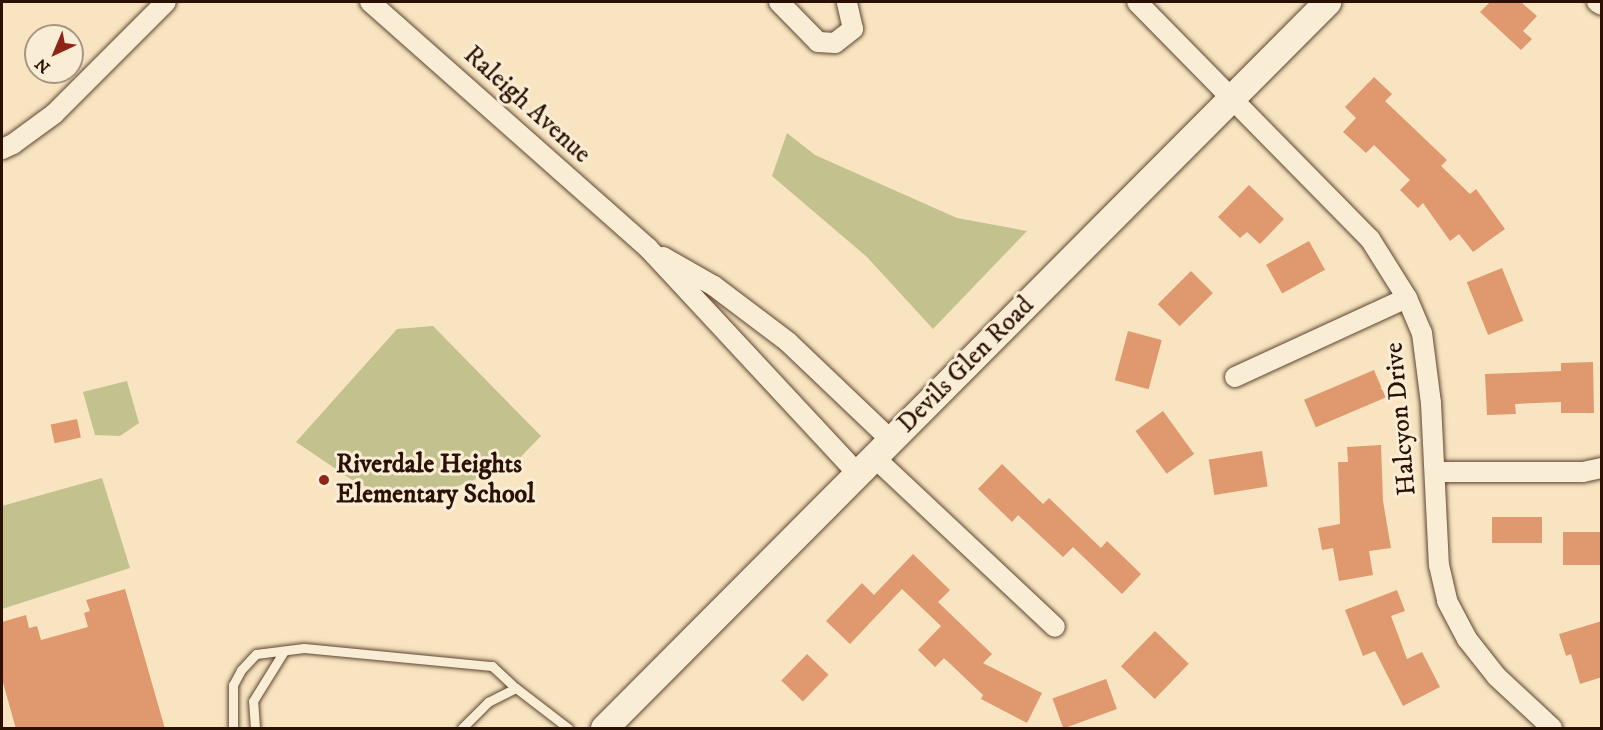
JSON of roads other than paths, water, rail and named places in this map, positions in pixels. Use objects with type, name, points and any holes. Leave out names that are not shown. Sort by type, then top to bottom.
[{"type":"main road","name":"Devils Glen Road","points":[[604,729],[1328,2]]},
{"type":"street","points":[[2,149],[13,144],[54,114],[166,2]]},
{"type":"street","name":"Raleigh Avenue","points":[[370,2],[648,248],[874,457]]},
{"type":"street","points":[[779,2],[818,42],[835,43],[853,29],[847,2]]},
{"type":"street","name":"Halcyon Drive","points":[[1137,2],[1370,239],[1407,298],[1422,333],[1431,403],[1439,565],[1447,601],[1467,639],[1497,677],[1552,729]]},
{"type":"street","points":[[1597,2],[1602,5]]},
{"type":"street","name":"Raleigh Avenue","points":[[648,248],[714,286],[788,342],[874,457]]},
{"type":"street","points":[[1235,377],[1407,298]]},
{"type":"street","points":[[874,457],[1055,627]]},
{"type":"street","points":[[1435,472],[1583,472],[1602,468]]},
{"type":"lane","points":[[233,729],[233,685],[241,670],[256,654],[304,648],[492,666],[568,729]]},
{"type":"lane","points":[[255,729],[253,701],[284,651]]},
{"type":"lane","points":[[462,729],[488,702],[516,688]]},
{"type":"place","name":"Riverdale Heights Elementary School","points":[[324,480]]}]
